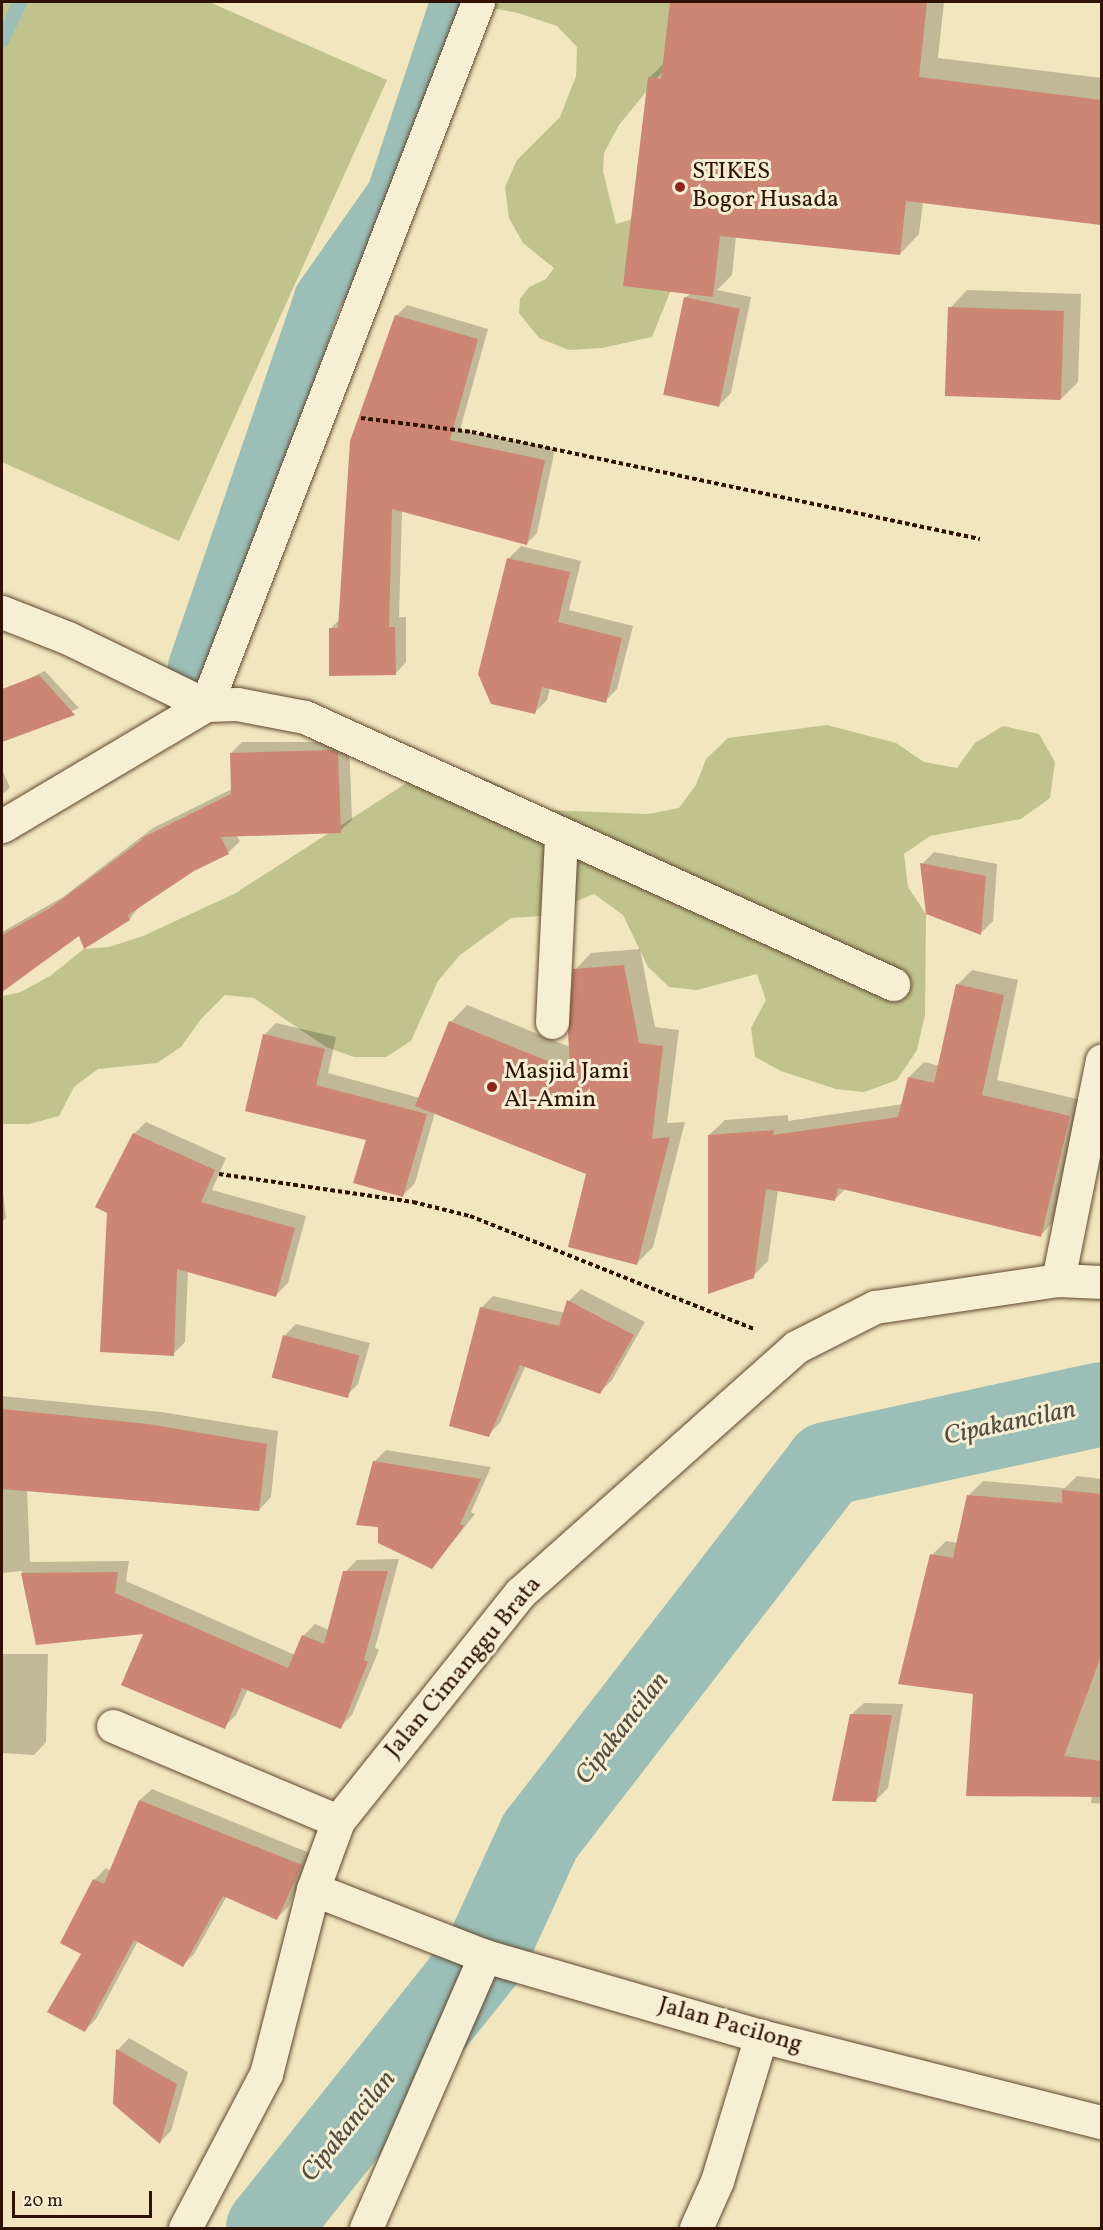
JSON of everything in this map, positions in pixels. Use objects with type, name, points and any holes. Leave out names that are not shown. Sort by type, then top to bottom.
[{"type":"street","points":[[2,826],[206,705],[322,413],[478,2]]},
{"type":"street","points":[[2,612],[68,638],[206,705],[237,704],[305,717],[893,984]]},
{"type":"street","points":[[552,1022],[561,835]]},
{"type":"street","points":[[1058,1280],[1101,1060]]},
{"type":"street","name":"Jalan Cimanggu Brata","points":[[185,2229],[266,2074],[313,1889],[338,1821],[520,1593],[796,1347],[875,1307],[1058,1280],[1101,1282]]},
{"type":"street","points":[[112,1726],[338,1821]]},
{"type":"street","name":"Jalan Pacilong","points":[[313,1889],[479,1954],[761,2036],[1101,2122]]},
{"type":"street","points":[[366,2229],[479,1954]]},
{"type":"street","points":[[696,2229],[717,2181],[761,2036]]},
{"type":"path","points":[[322,413],[472,432],[980,539]]},
{"type":"path","points":[[219,1174],[413,1202],[470,1216],[796,1347]]},
{"type":"green space","points":[[2,2],[209,2],[387,80],[179,541],[2,462]]},
{"type":"green space","points":[[457,2],[696,2],[663,71],[619,125],[604,153],[603,171],[616,224],[630,220],[646,196],[677,275],[652,337],[602,348],[569,350],[539,338],[519,313],[520,299],[529,287],[546,279],[554,268],[523,243],[509,218],[505,187],[517,160],[560,117],[576,76],[577,47],[557,26],[518,13]]},
{"type":"green space","points":[[827,725],[896,743],[924,762],[957,768],[975,743],[1003,726],[1039,734],[1055,762],[1050,798],[1021,819],[930,836],[904,854],[908,887],[926,914],[925,1015],[917,1050],[897,1080],[864,1092],[836,1089],[781,1071],[755,1057],[751,1028],[766,1000],[757,974],[697,990],[669,987],[648,967],[623,915],[594,894],[540,916],[511,918],[460,955],[438,981],[411,1041],[386,1057],[354,1057],[326,1047],[254,998],[225,995],[201,1019],[181,1047],[157,1063],[98,1069],[74,1087],[59,1116],[29,1124],[2,1124],[2,996],[21,992],[50,976],[84,949],[109,947],[143,936],[234,894],[419,775],[452,771],[487,779],[548,810],[648,814],[679,808],[696,785],[706,759],[728,738]]},
{"type":"building","points":[[670,2],[927,2],[919,77],[1101,100],[1101,225],[906,201],[900,255],[720,236],[713,297],[623,286],[648,77],[661,79]]},
{"type":"building","points":[[684,297],[740,309],[719,407],[663,395]]},
{"type":"building","points":[[948,307],[1064,311],[1061,400],[945,396]]},
{"type":"building","points":[[395,315],[478,339],[450,440],[545,460],[527,545],[392,509],[389,627],[395,627],[396,675],[329,676],[329,628],[338,628],[350,441]]},
{"type":"building","points":[[507,558],[570,572],[558,622],[622,638],[606,703],[542,687],[535,714],[491,704],[478,674]]},
{"type":"building","points":[[39,675],[75,715],[2,742],[2,689]]},
{"type":"building","points":[[332,750],[338,753],[341,833],[221,837],[229,854],[194,871],[128,915],[130,920],[84,949],[79,936],[2,992],[2,935],[50,908],[143,839],[140,839],[231,794],[230,753]]},
{"type":"building","points":[[920,863],[986,876],[981,935],[926,914]]},
{"type":"building","points":[[624,965],[639,1043],[663,1046],[652,1139],[670,1137],[637,1265],[568,1247],[586,1174],[415,1106],[449,1021],[570,1070],[568,1032],[573,969]]},
{"type":"building","points":[[956,984],[1004,995],[982,1095],[1070,1116],[1041,1237],[838,1188],[835,1201],[766,1189],[754,1278],[708,1294],[708,1135],[774,1130],[773,1135],[898,1117],[908,1077],[934,1083]]},
{"type":"building","points":[[263,1034],[325,1049],[316,1085],[427,1114],[403,1197],[353,1183],[366,1140],[245,1111]]},
{"type":"building","points":[[133,1133],[215,1170],[201,1202],[295,1228],[276,1297],[177,1269],[174,1356],[100,1352],[107,1213],[95,1207]]},
{"type":"building","points":[[567,1300],[634,1335],[600,1394],[520,1365],[489,1437],[449,1426],[480,1307],[559,1326]]},
{"type":"building","points":[[283,1335],[359,1355],[348,1398],[272,1378]]},
{"type":"building","points":[[2,1409],[148,1424],[267,1444],[259,1511],[2,1489]]},
{"type":"building","points":[[373,1461],[481,1479],[460,1524],[464,1526],[432,1569],[378,1543],[378,1527],[356,1525]]},
{"type":"building","points":[[1062,1490],[1101,1494],[1101,1656],[1064,1756],[1101,1761],[1101,1797],[966,1796],[973,1694],[898,1684],[930,1554],[953,1558],[967,1495],[1062,1503]]},
{"type":"building","points":[[343,1571],[388,1571],[364,1660],[368,1662],[341,1729],[242,1688],[225,1729],[121,1685],[143,1634],[36,1645],[21,1573],[118,1572],[115,1593],[288,1668],[302,1635],[324,1644]]},
{"type":"building","points":[[850,1714],[892,1715],[876,1802],[832,1801]]},
{"type":"building","points":[[139,1800],[302,1865],[277,1920],[223,1896],[183,1967],[134,1940],[85,2032],[47,2012],[81,1954],[60,1943],[93,1879],[104,1884]]},
{"type":"building","points":[[116,2049],[177,2084],[160,2144],[113,2104]]},
{"type":"waterway","points":[[2,41],[20,2]]},
{"type":"waterway","points":[[192,666],[318,297],[391,193],[454,2]]},
{"type":"waterway","name":"Cipakancilan","points":[[268,2228],[485,1956],[540,1836],[827,1464],[1102,1404]]},
{"type":"place","name":"STIKES Bogor Husada","points":[[680,187]]},
{"type":"place","name":"Masjid Jami Al-Amin","points":[[492,1087]]}]
